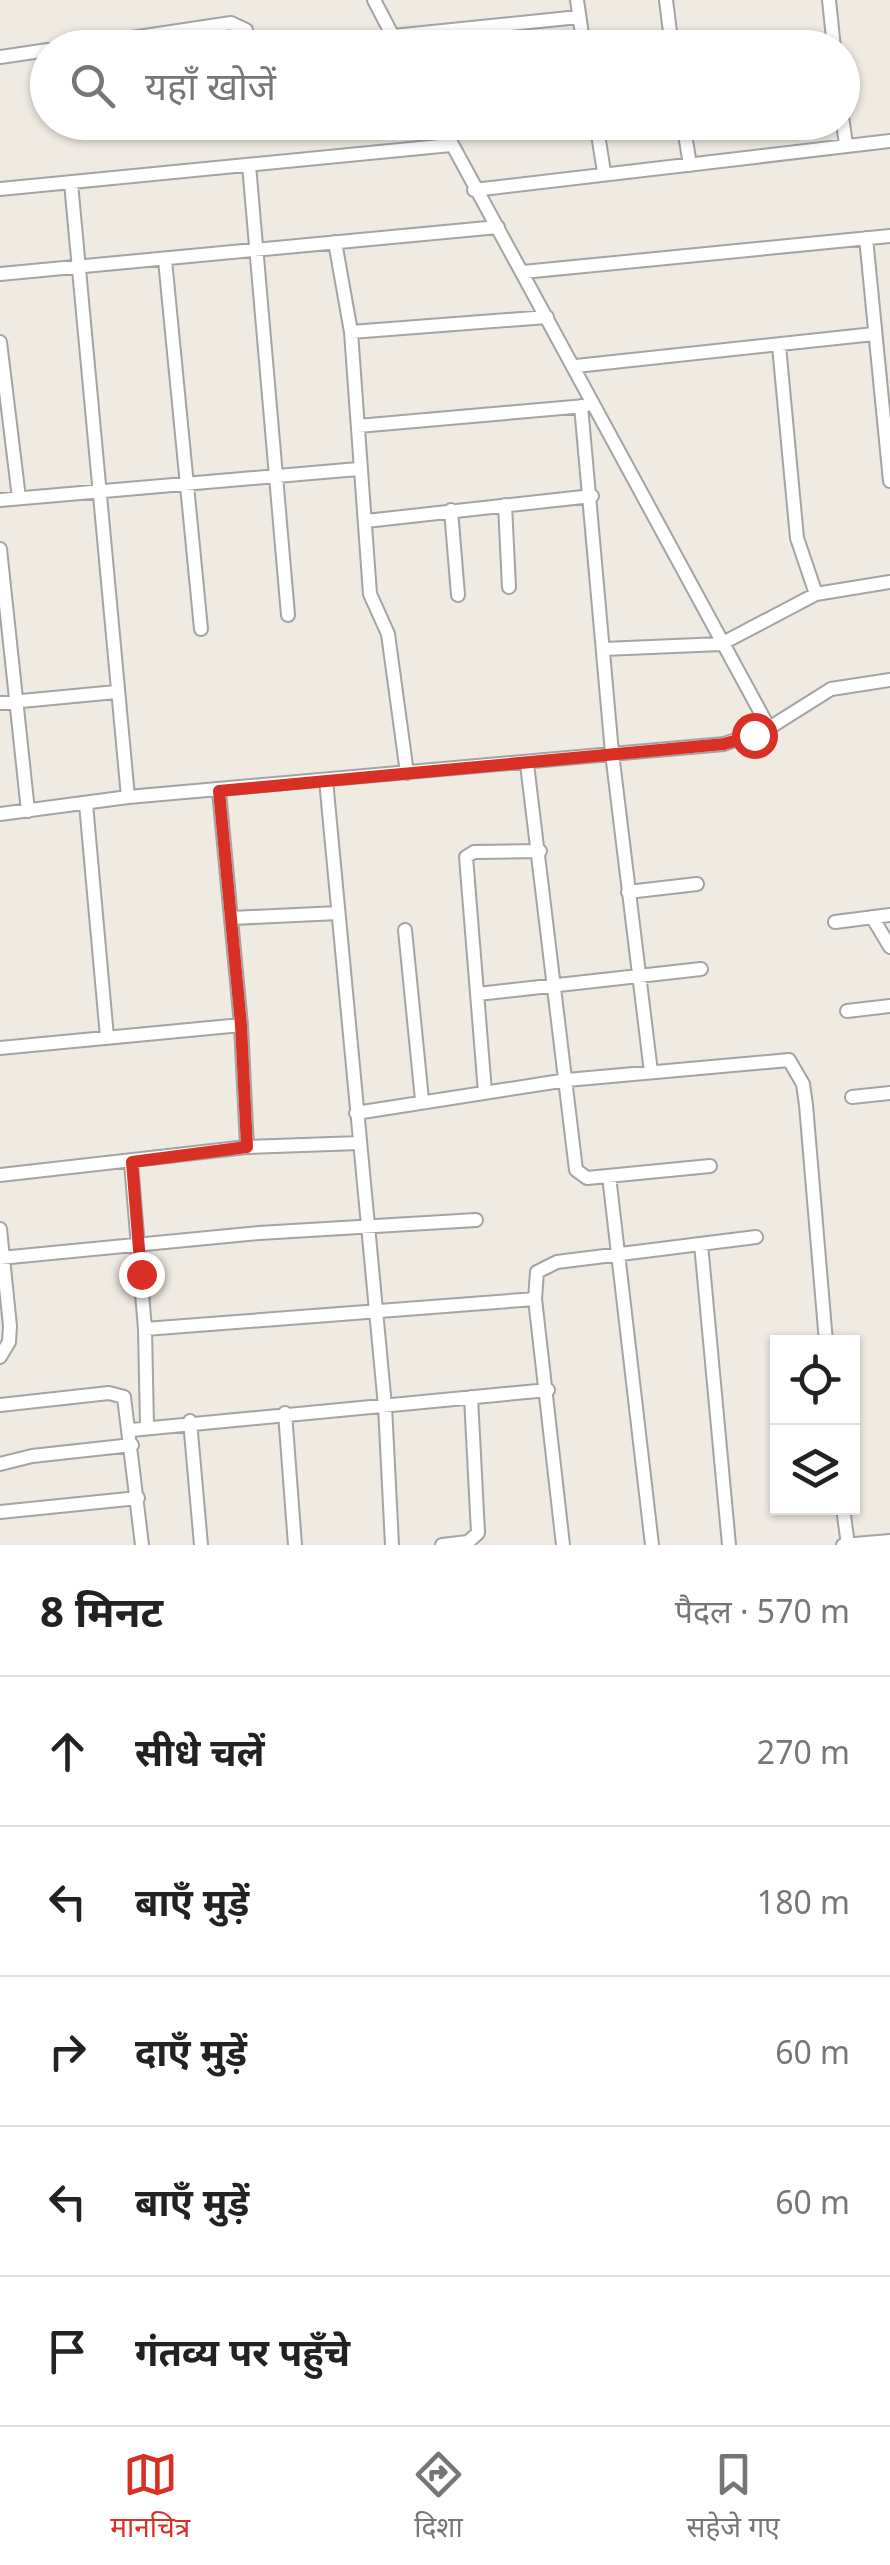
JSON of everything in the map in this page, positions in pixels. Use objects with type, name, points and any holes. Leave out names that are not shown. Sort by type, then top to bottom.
[{"type":"street","points":[[374,0],[390,30]]},
{"type":"street","points":[[577,0],[581,30]]},
{"type":"street","points":[[666,0],[670,30]]},
{"type":"street","points":[[829,0],[832,30]]},
{"type":"street","points":[[484,30],[579,17]]},
{"type":"street","points":[[184,30],[231,23],[246,30]]},
{"type":"street","points":[[0,57],[30,53]]},
{"type":"street","points":[[449,140],[576,366],[587,406],[612,753],[650,1072]]},
{"type":"street","points":[[599,140],[604,172]]},
{"type":"street","points":[[686,140],[690,165]]},
{"type":"street","points":[[845,140],[846,144]]},
{"type":"street","points":[[474,190],[890,141]]},
{"type":"street","points":[[0,190],[452,145]]},
{"type":"street","points":[[249,165],[253,250],[288,616]]},
{"type":"street","points":[[70,182],[128,798]]},
{"type":"street","points":[[0,274],[498,228]]},
{"type":"street","points":[[522,272],[890,236]]},
{"type":"street","points":[[866,238],[890,481]]},
{"type":"street","points":[[335,242],[351,332],[370,594],[388,634],[408,772]]},
{"type":"street","points":[[165,260],[201,628]]},
{"type":"street","points":[[351,332],[548,316]]},
{"type":"street","points":[[576,366],[874,334]]},
{"type":"street","points":[[0,342],[18,498]]},
{"type":"street","points":[[779,346],[796,527],[816,594]]},
{"type":"street","points":[[358,426],[587,406]]},
{"type":"street","points":[[587,406],[769,728]]},
{"type":"street","points":[[0,500],[358,468]]},
{"type":"street","points":[[366,521],[592,496]]},
{"type":"street","points":[[505,505],[509,587]]},
{"type":"street","points":[[451,510],[458,595]]},
{"type":"street","points":[[0,550],[28,811]]},
{"type":"street","points":[[604,649],[721,644],[816,594],[890,582]]},
{"type":"street","points":[[0,814],[128,798],[724,744],[769,728],[817,694],[847,685],[890,680]]},
{"type":"street","points":[[0,703],[116,692]]},
{"type":"street","points":[[527,764],[576,1170],[587,1178],[710,1166]]},
{"type":"street","points":[[326,780],[385,1406],[392,1545]]},
{"type":"street","points":[[219,791],[241,1025],[247,1147]]},
{"type":"street","points":[[86,804],[107,1037]]},
{"type":"street","points":[[485,1092],[466,857],[474,852],[540,851]]},
{"type":"street","points":[[628,892],[696,884]]},
{"type":"street","points":[[232,918],[338,913]]},
{"type":"street","points":[[835,922],[890,915]]},
{"type":"street","points":[[872,917],[890,948]]},
{"type":"street","points":[[405,930],[422,1100]]},
{"type":"street","points":[[478,994],[701,970]]},
{"type":"street","points":[[847,1011],[890,1006]]},
{"type":"street","points":[[0,1048],[241,1025]]},
{"type":"street","points":[[356,1113],[567,1080],[778,1059],[796,1067],[806,1105],[825,1335]]},
{"type":"street","points":[[852,1097],[890,1093]]},
{"type":"street","points":[[0,1174],[247,1147],[359,1143]]},
{"type":"street","points":[[132,1162],[145,1329],[147,1427]]},
{"type":"street","points":[[609,1176],[652,1545]]},
{"type":"street","points":[[2,1258],[259,1233],[476,1220]]},
{"type":"street","points":[[0,1229],[10,1326],[9,1342],[0,1357]]},
{"type":"street","points":[[562,1545],[535,1299],[534,1283],[542,1266],[756,1237]]},
{"type":"street","points":[[701,1244],[729,1545]]},
{"type":"street","points":[[145,1329],[535,1299]]},
{"type":"street","points":[[0,1464],[132,1437],[147,1427],[190,1421],[548,1390]]},
{"type":"street","points":[[0,1405],[118,1393],[128,1404],[142,1545]]},
{"type":"street","points":[[442,1545],[468,1542],[478,1533],[472,1397]]},
{"type":"street","points":[[285,1413],[295,1545]]},
{"type":"street","points":[[190,1421],[202,1545]]},
{"type":"street","points":[[0,1512],[138,1498]]},
{"type":"street","points":[[844,1515],[846,1545],[890,1541]]},
{"type":"route","points":[[141,1274],[132,1162],[247,1147],[241,1025],[219,791],[724,744],[754,735]]}]
